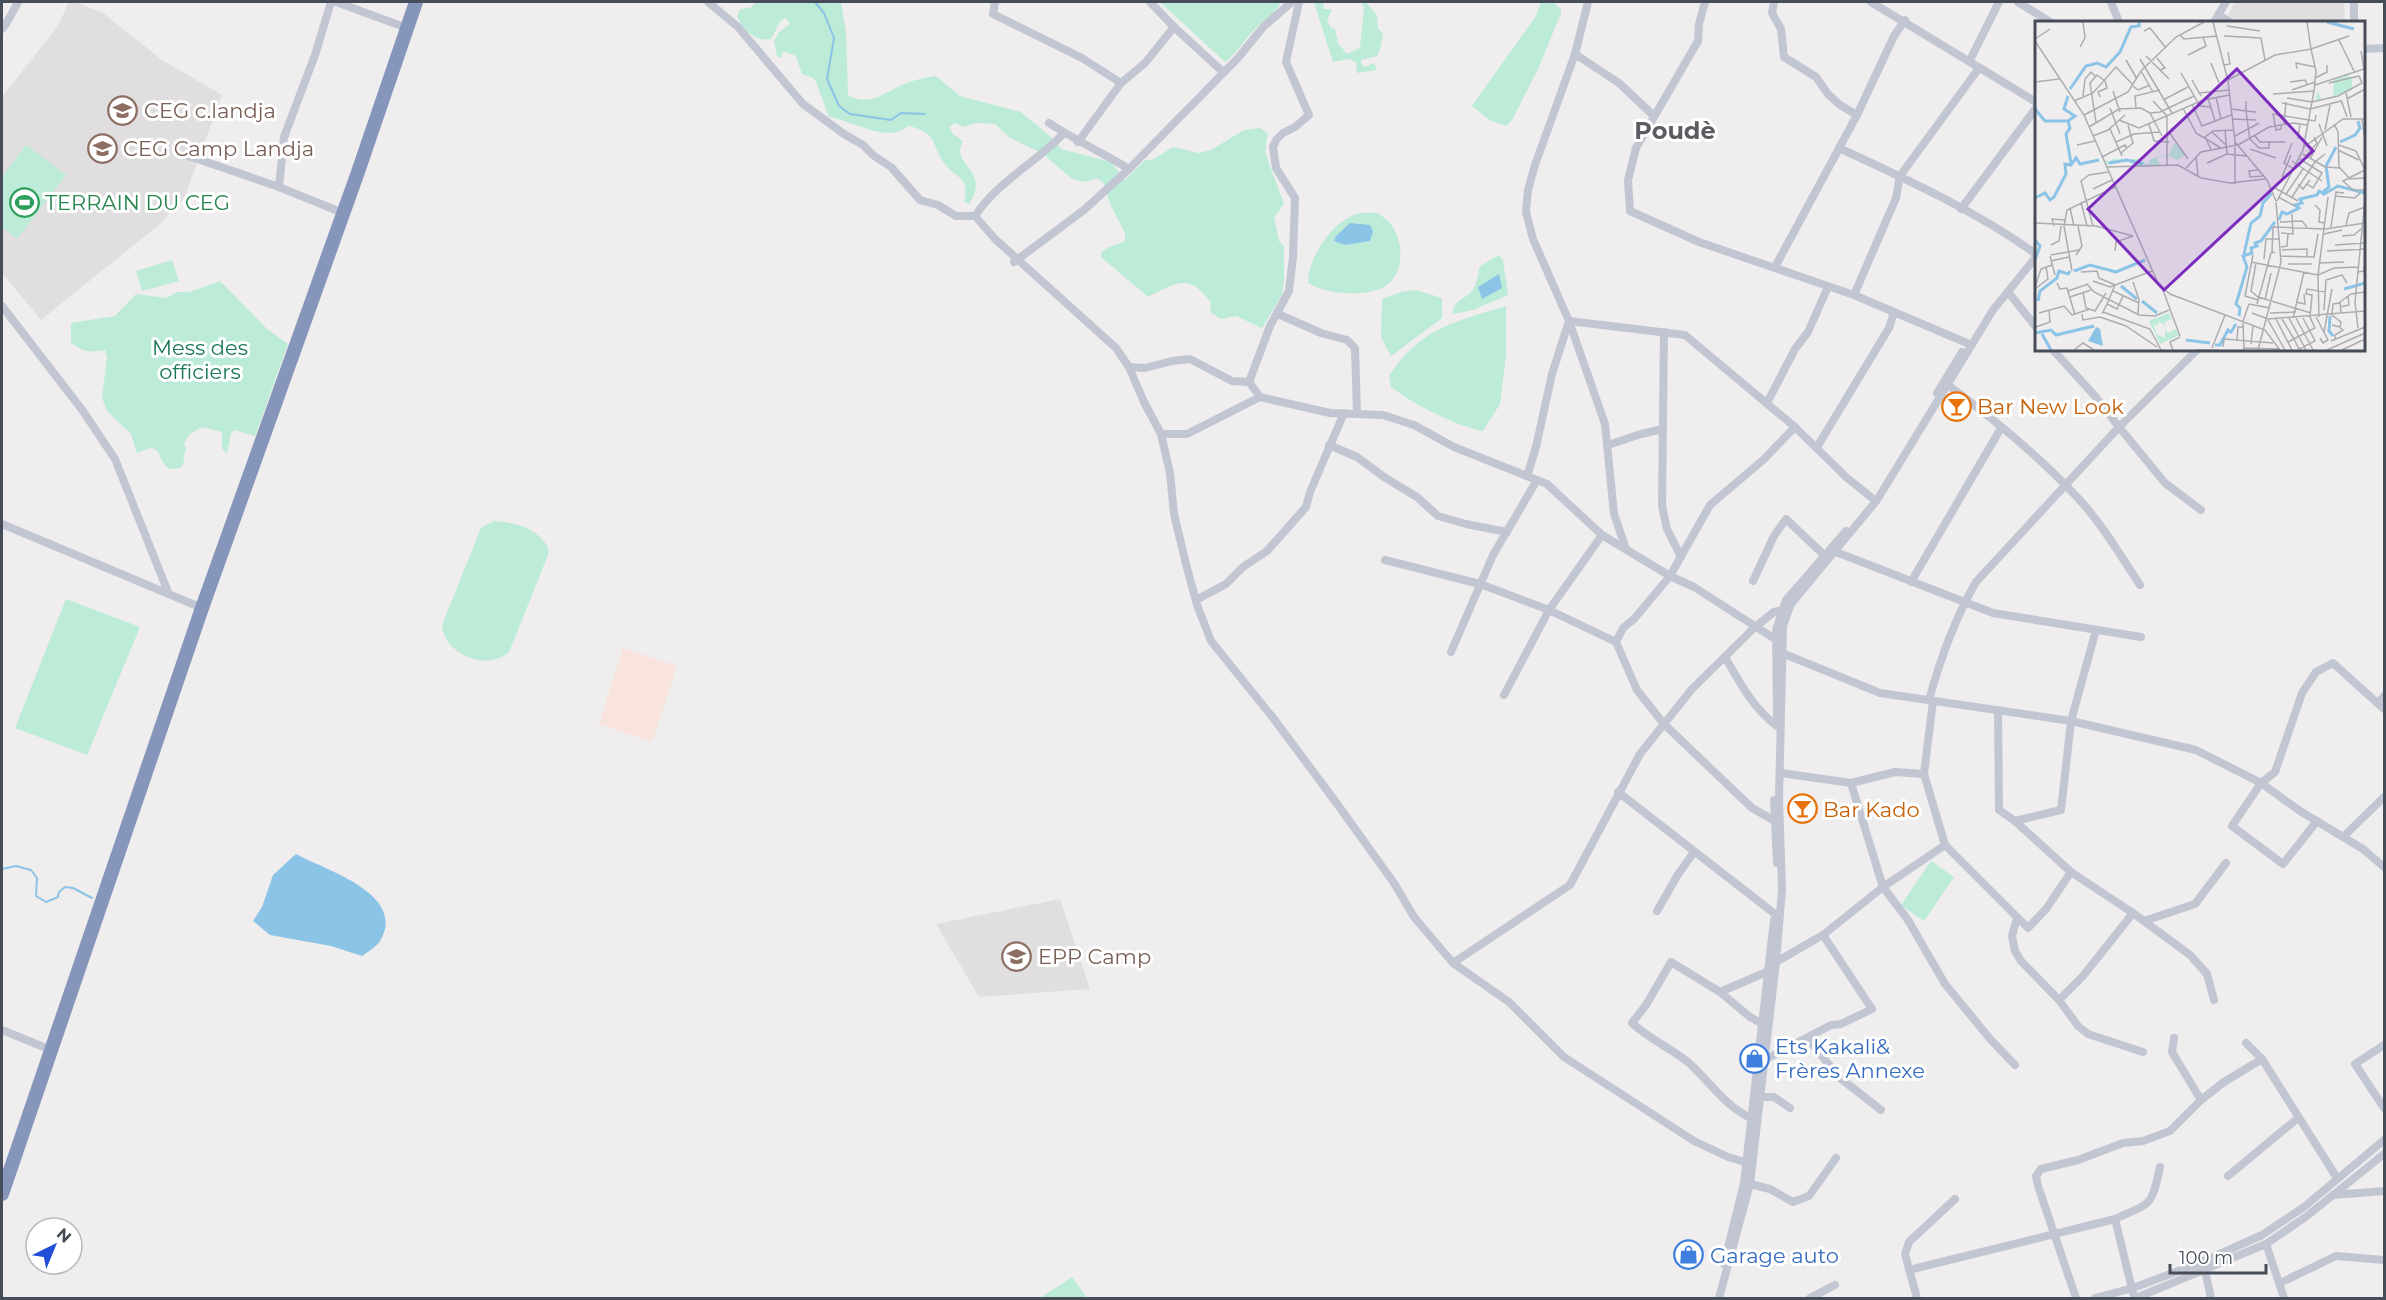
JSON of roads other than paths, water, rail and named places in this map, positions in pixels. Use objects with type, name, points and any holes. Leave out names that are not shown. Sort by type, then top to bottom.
[{"type":"highway","points":[[2,1192],[202,608],[416,2]]},
{"type":"street","points":[[2,29],[18,2]]},
{"type":"street","points":[[279,187],[284,137],[315,55],[331,2]]},
{"type":"street","points":[[336,2],[407,28]]},
{"type":"street","points":[[708,2],[738,27],[803,104],[891,167],[920,200],[938,205],[956,216],[975,216],[1017,260],[1116,348],[1130,367],[1144,402],[1161,434],[1170,473],[1174,514],[1196,600],[1211,641],[1274,719],[1394,883],[1414,917],[1453,963],[1509,1002],[1564,1057],[1694,1141],[1728,1157],[1745,1162]]},
{"type":"street","points":[[995,2],[993,14],[1082,58],[1121,83]]},
{"type":"street","points":[[1150,2],[1222,72]]},
{"type":"street","points":[[1017,260],[1084,210],[1129,169],[1238,58],[1264,26],[1293,2]]},
{"type":"street","points":[[1249,382],[1270,326],[1289,291],[1295,198],[1276,168],[1273,147],[1275,140],[1309,115],[1286,62],[1299,2]]},
{"type":"street","points":[[1588,2],[1575,54],[1535,165],[1528,190],[1526,212],[1533,239],[1569,321],[1605,424],[1614,514],[1627,550]]},
{"type":"street","points":[[1705,2],[1699,24],[1698,41],[1636,148],[1628,180],[1630,211],[1699,242],[1854,294],[1967,343]]},
{"type":"street","points":[[1774,2],[1772,13],[1781,29],[1784,57],[1816,77],[1828,94],[1857,116]]},
{"type":"street","points":[[1871,2],[1905,20],[2035,101]]},
{"type":"street","points":[[1970,60],[1999,2]]},
{"type":"street","points":[[2018,2],[2048,21]]},
{"type":"street","points":[[2111,2],[2119,21]]},
{"type":"street","points":[[2215,21],[2226,2]]},
{"type":"street","points":[[2354,2],[2354,21]]},
{"type":"street","points":[[2218,15],[2229,21]]},
{"type":"street","points":[[1775,267],[1857,116],[1882,60],[1905,20]]},
{"type":"street","points":[[1077,142],[1121,83],[1145,63],[1174,27]]},
{"type":"street","points":[[2365,49],[2385,48]]},
{"type":"street","points":[[1575,54],[1619,83],[1654,116]]},
{"type":"street","points":[[1854,294],[1896,198],[1900,176],[1979,68]]},
{"type":"street","points":[[1961,209],[2035,111]]},
{"type":"street","points":[[1049,123],[1077,142],[1102,152],[1129,169]]},
{"type":"street","points":[[975,216],[982,205],[1007,181],[1044,153],[1064,133]]},
{"type":"street","points":[[1839,148],[1900,176],[2008,233],[2035,253]]},
{"type":"street","points":[[186,155],[279,187],[342,213]]},
{"type":"street","points":[[1719,1299],[1750,1184],[1776,962],[1782,890],[1779,799],[1782,654],[1777,621],[1786,600],[1872,498],[1967,343],[2035,258]]},
{"type":"street","points":[[1767,403],[1796,349],[1808,332],[1828,287]]},
{"type":"street","points":[[2008,292],[2035,325]]},
{"type":"street","points":[[2,306],[83,411],[116,459],[168,592]]},
{"type":"street","points":[[1714,1299],[1744,1183],[1764,1025],[1777,891],[1775,821],[1778,667],[1779,641],[1783,626],[1791,604],[1877,500],[1993,310]]},
{"type":"street","points":[[1817,447],[1889,328],[1894,312]]},
{"type":"street","points":[[1278,314],[1321,333],[1347,340],[1355,348],[1357,414]]},
{"type":"street","points":[[1569,321],[1685,335],[1795,427],[1846,477],[1872,498]]},
{"type":"street","points":[[1527,476],[1536,447],[1552,374],[1569,321]]},
{"type":"street","points":[[1664,332],[1662,506],[1667,529],[1681,557]]},
{"type":"street","points":[[2054,351],[2094,395],[2165,483],[2201,510]]},
{"type":"street","points":[[2071,872],[2046,909],[2028,927],[1945,845],[1924,774],[1931,700],[1938,665],[1964,603],[1976,582],[2119,427],[2196,351]]},
{"type":"street","points":[[1130,367],[1146,368],[1190,359],[1232,381],[1249,382]]},
{"type":"street","points":[[1249,382],[1260,397]]},
{"type":"street","points":[[1948,385],[2065,485],[2091,513],[2140,585]]},
{"type":"street","points":[[1161,434],[1187,434],[1260,397],[1330,413],[1383,415],[1414,424],[1454,447],[1547,484],[1602,535],[1735,612],[1779,641]]},
{"type":"street","points":[[1196,600],[1208,591],[1226,584],[1244,567],[1267,551],[1306,507],[1329,445],[1344,413]]},
{"type":"street","points":[[1616,642],[1623,628],[1634,619],[1670,576],[1710,505],[1762,460],[1795,427]]},
{"type":"street","points":[[1911,582],[2001,428]]},
{"type":"street","points":[[1608,445],[1664,429]]},
{"type":"street","points":[[1329,445],[1357,457],[1417,497],[1438,516],[1508,532]]},
{"type":"street","points":[[1451,652],[1493,555],[1537,480]]},
{"type":"street","points":[[1753,581],[1774,536],[1786,519],[1825,556]]},
{"type":"street","points":[[2,524],[202,608]]},
{"type":"street","points":[[1504,695],[1549,610],[1602,535]]},
{"type":"street","points":[[1836,552],[1993,613],[2141,637]]},
{"type":"street","points":[[1385,561],[1480,584],[1549,610],[1616,642],[1637,690],[1664,724],[1752,808],[1775,821]]},
{"type":"street","points":[[1453,963],[1570,885],[1640,754],[1692,689],[1755,627],[1774,612],[1782,610]]},
{"type":"street","points":[[2015,821],[2061,810],[2071,721],[2096,630]]},
{"type":"street","points":[[1782,654],[1880,693],[2071,721],[2196,750],[2261,783],[2385,867]]},
{"type":"street","points":[[1725,657],[1748,697],[1763,715],[1777,726]]},
{"type":"street","points":[[2317,821],[2283,864],[2232,826],[2261,783],[2276,772],[2302,693],[2316,672],[2332,663],[2385,709]]},
{"type":"street","points":[[2378,703],[2385,696]]},
{"type":"street","points":[[1998,710],[1999,810],[2015,821],[2071,872],[2133,913],[2190,955],[2207,974],[2214,1000]]},
{"type":"street","points":[[1781,773],[1851,783],[1894,772],[1924,774]]},
{"type":"street","points":[[1851,783],[1883,887],[1908,920],[1945,984],[1991,1040],[2015,1065]]},
{"type":"street","points":[[1618,792],[1775,914]]},
{"type":"street","points":[[2343,837],[2385,797]]},
{"type":"street","points":[[1776,962],[1823,935],[1883,887],[1945,845]]},
{"type":"street","points":[[1657,911],[1694,852]]},
{"type":"street","points":[[2144,921],[2195,904],[2226,863]]},
{"type":"street","points":[[2059,1000],[2083,976],[2133,913]]},
{"type":"street","points":[[2018,918],[2012,936],[2014,951],[2059,1000],[2078,1026],[2088,1034],[2143,1052]]},
{"type":"street","points":[[1766,1059],[1872,1009],[1823,935]]},
{"type":"street","points":[[1751,1118],[1725,1101],[1688,1063],[1632,1023],[1646,1005],[1671,962],[1720,992],[1750,1017],[1764,1025]]},
{"type":"street","points":[[1720,992],[1769,971]]},
{"type":"street","points":[[2,1030],[51,1050]]},
{"type":"street","points":[[1807,1038],[1840,1078],[1881,1110]]},
{"type":"street","points":[[2174,1038],[2172,1052],[2201,1100]]},
{"type":"street","points":[[2246,1043],[2262,1059],[2337,1178]]},
{"type":"street","points":[[2385,1045],[2355,1064],[2385,1108]]},
{"type":"street","points":[[2076,1299],[2036,1176],[2041,1169],[2078,1160],[2123,1143],[2143,1141],[2170,1131],[2201,1100],[2229,1078],[2262,1059]]},
{"type":"street","points":[[1760,1097],[1774,1097],[1790,1108]]},
{"type":"street","points":[[2228,1176],[2298,1118]]},
{"type":"street","points":[[2095,1299],[2133,1288],[2202,1262],[2262,1235],[2304,1207],[2385,1140]]},
{"type":"street","points":[[2115,1219],[2135,1299],[2266,1244],[2307,1216],[2385,1154]]},
{"type":"street","points":[[1750,1184],[1770,1189],[1793,1202],[1809,1196],[1836,1158]]},
{"type":"street","points":[[1909,1270],[2115,1219],[2143,1208],[2150,1203],[2160,1167]]},
{"type":"street","points":[[2333,1195],[2385,1191]]},
{"type":"street","points":[[1917,1299],[1905,1254],[1910,1242],[1955,1199]]},
{"type":"street","points":[[2266,1244],[2284,1299]]},
{"type":"street","points":[[2280,1283],[2336,1256],[2385,1260]]},
{"type":"street","points":[[2205,1271],[2211,1299]]},
{"type":"street","points":[[1810,1299],[1835,1285]]},
{"type":"water","points":[[1350,223],[1370,225],[1373,231],[1370,241],[1345,245],[1334,241],[1336,236]]},
{"type":"water","points":[[1499,274],[1502,288],[1482,299],[1478,287]]},
{"type":"water","points":[[296,854],[359,886],[373,897],[383,910],[386,924],[380,941],[362,956],[331,946],[270,935],[253,921],[262,907],[273,875]]},
{"type":"waterway","points":[[815,2],[824,13],[834,38],[827,79],[839,106],[850,114],[891,120],[901,113],[925,114]]},
{"type":"waterway","points":[[2,869],[16,866],[31,870],[37,878],[36,896],[46,902],[58,897],[59,892],[65,887],[73,888],[92,898]]},
{"type":"place","name":"CEG c.landja","points":[[123,110]]},
{"type":"place","name":"CEG Camp Landja","points":[[102,148]]},
{"type":"place","name":"TERRAIN DU CEG","points":[[24,202]]},
{"type":"place","name":"Bar New Look","points":[[1956,406]]},
{"type":"place","name":"Bar Kado","points":[[1802,809]]},
{"type":"place","name":"EPP Camp","points":[[1017,956]]},
{"type":"place","name":"Ets Kakali& Frères Annexe","points":[[1754,1058]]},
{"type":"place","name":"Garage auto","points":[[1689,1255]]},
{"type":"district","name":"Poudè","points":[[1675,130]]},
{"type":"park label","name":"Mess des officiers","points":[[200,359]]}]
